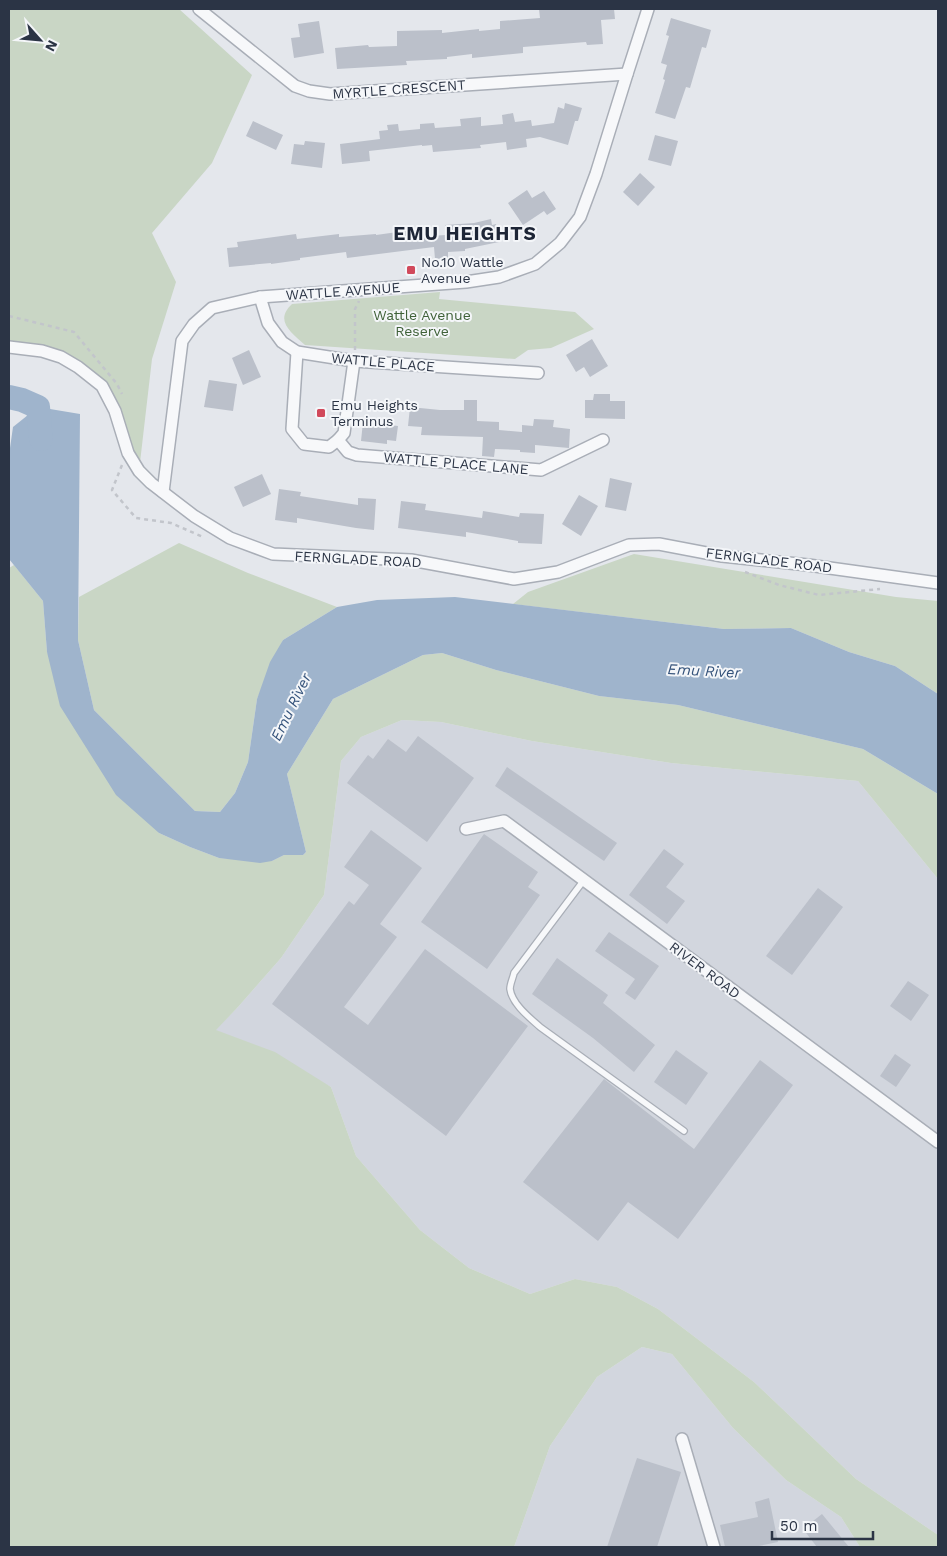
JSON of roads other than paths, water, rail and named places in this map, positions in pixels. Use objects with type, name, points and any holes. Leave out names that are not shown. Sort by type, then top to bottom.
[{"type":"street","name":"MYRTLE CRESCENT","points":[[199,9],[295,86],[309,91],[330,94],[627,74]]},
{"type":"street","name":"WATTLE AVENUE","points":[[162,492],[182,341],[194,324],[212,308],[260,297],[466,282],[499,277],[535,264],[560,243],[580,217],[596,174],[648,9]]},
{"type":"street","points":[[260,297],[268,323],[282,342],[297,352],[292,429],[304,444],[329,447],[344,433],[354,361]]},
{"type":"street","name":"FERNGLADE ROAD","points":[[9,347],[42,351],[61,357],[102,386],[115,411],[128,453],[139,471],[162,492],[194,516],[230,538],[272,554],[411,560],[514,579],[558,572],[630,545],[659,544],[722,556],[808,564],[938,583]]},
{"type":"street","name":"WATTLE PLACE","points":[[297,352],[354,361],[538,373]]},
{"type":"street","name":"WATTLE PLACE LANE","points":[[338,440],[348,452],[357,455],[542,470],[603,440]]},
{"type":"street","name":"RIVER ROAD","points":[[466,829],[504,821],[938,1142]]},
{"type":"street","points":[[682,1439],[714,1547]]},
{"type":"lane","points":[[584,880],[514,973],[510,990],[515,1000],[540,1027],[684,1131]]},
{"type":"water","points":[[38,407],[80,414],[78,640],[94,710],[195,811],[220,812],[235,793],[248,762],[257,699],[270,662],[283,640],[337,607],[377,600],[455,597],[724,629],[791,628],[849,652],[895,666],[938,694],[938,794],[863,749],[678,705],[599,696],[496,670],[442,653],[423,655],[333,699],[287,774],[306,852],[303,855],[284,855],[272,861],[260,863],[219,858],[190,847],[159,833],[116,795],[60,706],[47,652],[43,601],[9,559],[9,455],[13,427]]},
{"type":"waterway","name":"Emu River","points":[[9,397],[38,407],[41,439]]},
{"type":"place","name":"No.10 Wattle Avenue","points":[[411,270]]},
{"type":"place","name":"Emu Heights Terminus","points":[[321,413]]},
{"type":"district","name":"EMU HEIGHTS","points":[[465,233]]},
{"type":"park label","name":"Wattle Avenue Reserve","points":[[422,324]]}]
